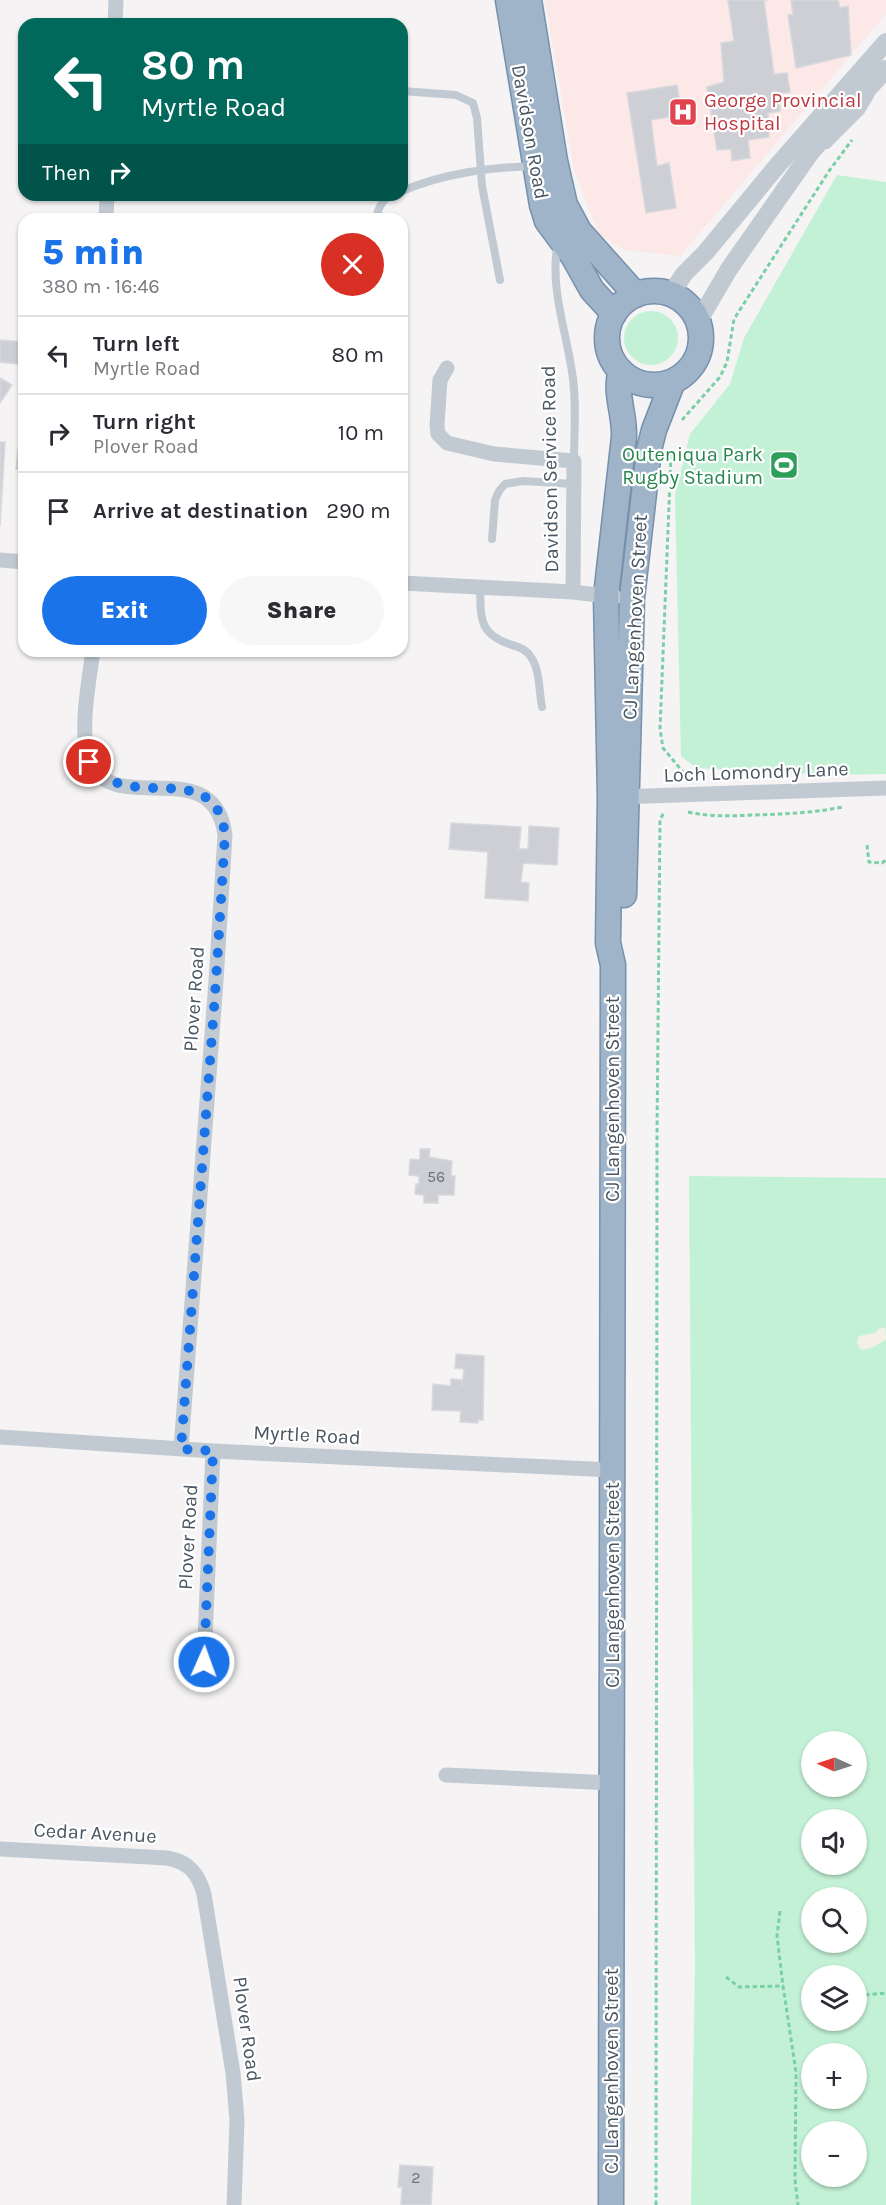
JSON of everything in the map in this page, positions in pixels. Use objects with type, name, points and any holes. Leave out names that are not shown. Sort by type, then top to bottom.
[{"type":"highway","name":"Davidson Road","points":[[508,0],[535,166],[547,221],[573,256],[592,290],[614,314]]},
{"type":"highway","name":"Davidson Road","points":[[529,0],[555,161],[565,205],[579,231],[636,295]]},
{"type":"highway","points":[[650,291],[671,294],[688,305],[698,322],[701,339],[697,357],[687,371],[673,381],[645,384],[632,379],[621,371],[611,356],[608,330],[614,314],[627,300],[636,295],[650,291]]},
{"type":"highway","name":"CJ Langenhoven Street","points":[[611,2205],[613,965],[620,953],[625,890],[606,596],[624,437],[617,381],[621,371]]},
{"type":"highway","name":"CJ Langenhoven Street","points":[[619,797],[632,598],[649,450],[654,430],[673,381]]},
{"type":"street","points":[[115,18],[116,0]]},
{"type":"street","points":[[671,294],[684,274],[706,252],[777,166],[883,50]]},
{"type":"street","points":[[698,322],[729,269],[812,152],[881,75]]},
{"type":"street","points":[[447,368],[440,380],[437,425],[438,434],[447,443],[494,454],[574,461]]},
{"type":"street","name":"Davidson Service Road","points":[[573,592],[574,461]]},
{"type":"street","points":[[0,560],[18,562]]},
{"type":"street","points":[[408,583],[573,592],[632,598]]},
{"type":"street","name":"Plover Road","points":[[92,657],[85,729],[89,762],[106,779],[118,785],[187,790],[201,794],[211,800],[220,812],[225,835],[181,1449]]},
{"type":"street","name":"Loch Lomondry Lane","points":[[619,797],[886,788]]},
{"type":"street","name":"Myrtle Road","points":[[0,1437],[213,1451],[612,1470]]},
{"type":"street","name":"Plover Road","points":[[204,1662],[213,1451]]},
{"type":"street","points":[[446,1775],[612,1783]]},
{"type":"street","name":"Cedar Avenue","points":[[0,1849],[167,1858],[188,1864]]},
{"type":"street","name":"Plover Road","points":[[188,1864],[196,1872],[204,1894],[231,2054],[237,2120],[234,2205]]},
{"type":"lane","points":[[408,91],[456,95],[472,103],[477,118],[480,169],[500,280]]},
{"type":"lane","points":[[408,189],[435,179],[480,169],[535,166]]},
{"type":"lane","name":"Davidson Service Road","points":[[559,238],[555,272],[573,379],[574,461]]},
{"type":"lane","points":[[492,539],[495,500],[505,484],[524,482],[574,484]]},
{"type":"lane","points":[[480,587],[481,617],[484,628],[499,641],[519,647],[531,656],[535,663],[542,707]]},
{"type":"path","points":[[681,421],[720,377],[727,362],[734,319],[829,171],[854,137]]},
{"type":"path","points":[[671,452],[660,729],[663,748],[674,764],[689,779]]},
{"type":"path","points":[[679,810],[706,816],[807,813],[844,807]]},
{"type":"path","points":[[656,2205],[657,1133],[660,820],[662,812],[668,810]]},
{"type":"path","points":[[867,845],[869,862],[882,863],[886,860]]},
{"type":"path","points":[[780,1911],[777,1936],[796,2072],[795,2180],[798,2205],[806,2205]]},
{"type":"path","points":[[726,1977],[739,1987],[783,1986]]},
{"type":"path","points":[[867,1995],[886,1993]]},
{"type":"shaded area","name":"George Provincial Hospital","points":[[545,0],[886,0],[886,14],[680,256],[625,250],[599,234],[574,170]]},
{"type":"green space","name":"Outeniqua Park Rugby Stadium","points":[[837,175],[886,182],[886,774],[827,775],[696,768],[681,756],[675,495],[690,434],[730,384],[744,338]]},
{"type":"green space","points":[[651,311],[661,313],[670,319],[676,328],[678,338],[676,348],[670,357],[661,363],[651,365],[641,363],[632,357],[626,348],[624,338],[626,328],[632,319],[641,313]]},
{"type":"green space","points":[[689,1176],[886,1178],[886,2205],[691,2205],[695,1966]]},
{"type":"sand","points":[[885,1327],[886,1339],[868,1349],[861,1350],[857,1343],[859,1336],[875,1333]]},
{"type":"building","points":[[728,0],[767,0],[764,1],[774,74],[787,73],[790,92],[779,94],[780,111],[768,113],[769,137],[748,140],[750,158],[732,161],[731,149],[717,150],[707,87],[724,82],[721,43],[734,41]]},
{"type":"building","points":[[791,0],[838,0],[840,8],[848,6],[851,55],[796,68],[788,15],[793,14]]},
{"type":"building","points":[[677,85],[682,115],[651,120],[657,166],[669,163],[676,208],[646,213],[627,93]]},
{"type":"building","points":[[0,340],[18,342],[18,364],[0,362]]},
{"type":"building","points":[[0,378],[12,385],[0,403]]},
{"type":"building","points":[[0,442],[5,442],[0,526]]},
{"type":"building","points":[[451,823],[521,827],[519,849],[528,849],[529,826],[559,828],[557,865],[523,863],[521,882],[529,883],[528,901],[485,898],[488,852],[449,849]]},
{"type":"building","points":[[420,1149],[430,1149],[429,1157],[452,1161],[451,1176],[455,1176],[454,1195],[438,1195],[438,1203],[424,1203],[424,1195],[415,1194],[419,1176],[409,1175],[410,1159],[420,1160]]},
{"type":"building","points":[[456,1354],[484,1356],[483,1420],[478,1420],[478,1423],[460,1422],[461,1411],[432,1410],[433,1384],[451,1386],[451,1379],[462,1380],[462,1386],[464,1369],[455,1368]]},
{"type":"building","points":[[400,2165],[433,2167],[431,2205],[401,2205],[402,2187],[398,2187]]},
{"type":"place","name":"George Provincial Hospital","points":[[683,112]]},
{"type":"place","name":"Outeniqua Park Rugby Stadium","points":[[784,465]]},
{"type":"route","points":[[89,762],[106,779],[118,785],[187,790],[201,794],[211,800],[224,822],[216,981],[181,1449],[213,1451],[204,1662]]}]
